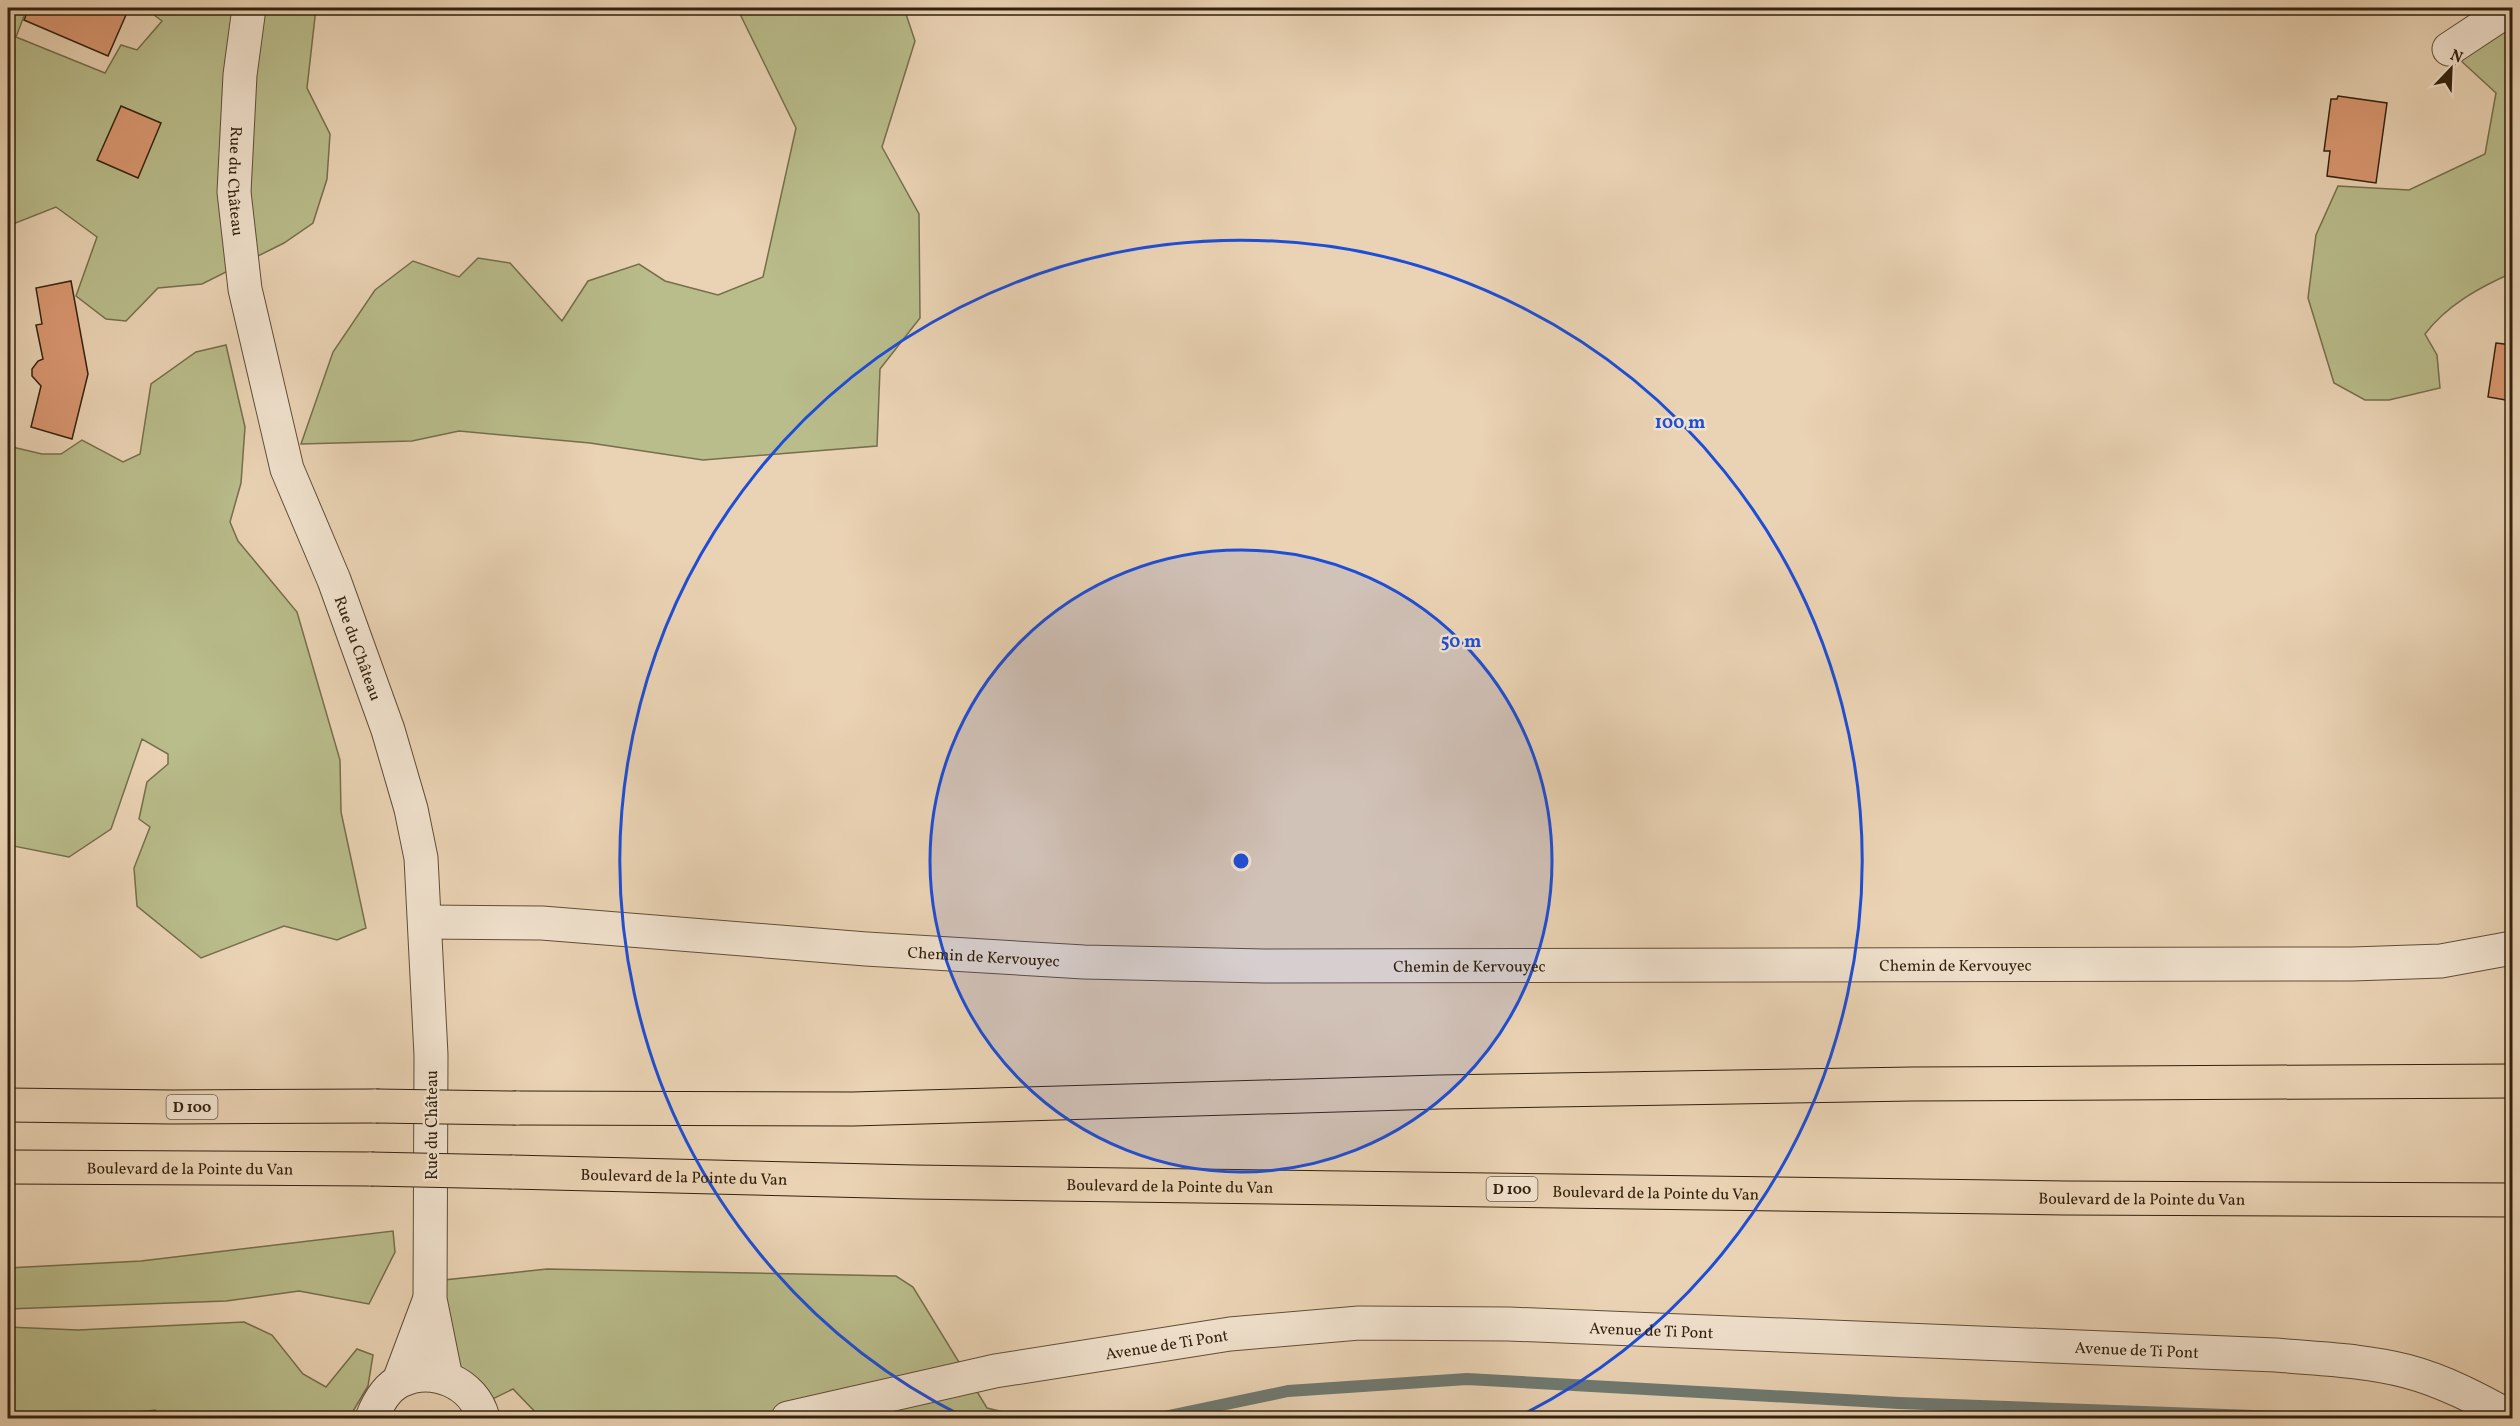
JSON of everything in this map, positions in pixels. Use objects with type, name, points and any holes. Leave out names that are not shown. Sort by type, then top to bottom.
[{"type":"highway","name":"D 100","points":[[8,1105],[853,1108],[1439,1092],[1912,1084],[2512,1081]]},
{"type":"highway","name":"Boulevard de la Pointe du Van","points":[[8,1167],[371,1169],[914,1182],[2065,1198],[2512,1200]]},
{"type":"street","name":"Rue du Château","points":[[249,8],[240,75],[234,192],[245,289],[287,469],[334,580],[388,730],[411,809],[421,858],[431,1055],[430,1299],[446,1378]]},
{"type":"street","points":[[2449,49],[2511,8]]},
{"type":"street","name":"Chemin de Kervouyec","points":[[425,922],[542,922],[866,949],[1073,961],[1264,966],[2352,964],[2441,961],[2512,948]]},
{"type":"street","name":"Rue du Château","points":[[399,1382],[430,1299]]},
{"type":"street","name":"Avenue de Ti Pont","points":[[788,1419],[995,1371],[1101,1353],[1230,1334],[1359,1323],[1420,1323],[1509,1324],[2276,1355],[2367,1364],[2404,1371],[2456,1388],[2512,1419]]},
{"type":"street","points":[[372,1419],[378,1404],[399,1382],[417,1376],[431,1375],[446,1378],[467,1391],[475,1400],[483,1419]]},
{"type":"green space","points":[[8,8],[27,8],[16,37],[105,73],[121,45],[137,50],[162,21],[145,8],[316,8],[307,88],[330,134],[327,179],[313,223],[284,243],[202,284],[158,288],[126,321],[106,319],[76,296],[97,237],[56,207],[8,226]]},
{"type":"green space","points":[[737,8],[904,8],[915,41],[882,147],[919,214],[920,318],[880,369],[877,446],[703,460],[590,443],[459,431],[412,441],[301,444],[333,352],[375,290],[413,261],[459,277],[478,258],[510,263],[562,321],[588,281],[639,264],[665,281],[718,295],[763,277],[796,128]]},
{"type":"green space","points":[[2509,29],[2512,36],[2512,273],[2465,298],[2443,314],[2425,334],[2437,355],[2440,388],[2389,400],[2365,400],[2334,383],[2308,298],[2316,235],[2338,186],[2409,190],[2485,154],[2496,93],[2459,59]]},
{"type":"green space","points":[[226,345],[245,427],[241,483],[230,522],[238,541],[297,612],[340,760],[341,812],[366,928],[337,940],[284,926],[201,958],[137,906],[134,868],[150,827],[139,819],[147,782],[168,764],[168,754],[142,739],[111,829],[69,857],[8,845],[8,446],[42,454],[61,454],[82,440],[123,462],[140,454],[151,384],[196,352]]},
{"type":"green space","points":[[393,1231],[395,1252],[369,1304],[299,1291],[226,1301],[8,1309],[8,1268],[141,1261]]},
{"type":"green space","points":[[547,1269],[896,1276],[913,1287],[987,1408],[1028,1418],[541,1418],[513,1389],[470,1410],[450,1354],[444,1280]]},
{"type":"green space","points":[[244,1322],[272,1335],[303,1374],[326,1387],[357,1349],[373,1355],[368,1386],[349,1418],[153,1418],[155,1410],[86,1418],[8,1418],[8,1327],[78,1330]]},
{"type":"green space","points":[[1621,1414],[1654,1418],[1382,1418]]},
{"type":"building","points":[[29,8],[129,8],[108,56],[24,20]]},
{"type":"building","points":[[2338,96],[2387,103],[2376,183],[2327,176],[2330,151],[2324,151],[2331,99],[2337,99]]},
{"type":"building","points":[[121,106],[161,123],[138,178],[97,160]]},
{"type":"building","points":[[71,281],[88,374],[72,439],[31,427],[41,386],[32,376],[32,369],[38,361],[43,359],[36,325],[42,324],[36,288]]},
{"type":"building","points":[[2496,343],[2512,345],[2512,401],[2488,397]]},
{"type":"waterway","points":[[1159,1418],[1288,1391],[1467,1379],[1899,1403],[2306,1418]]}]
